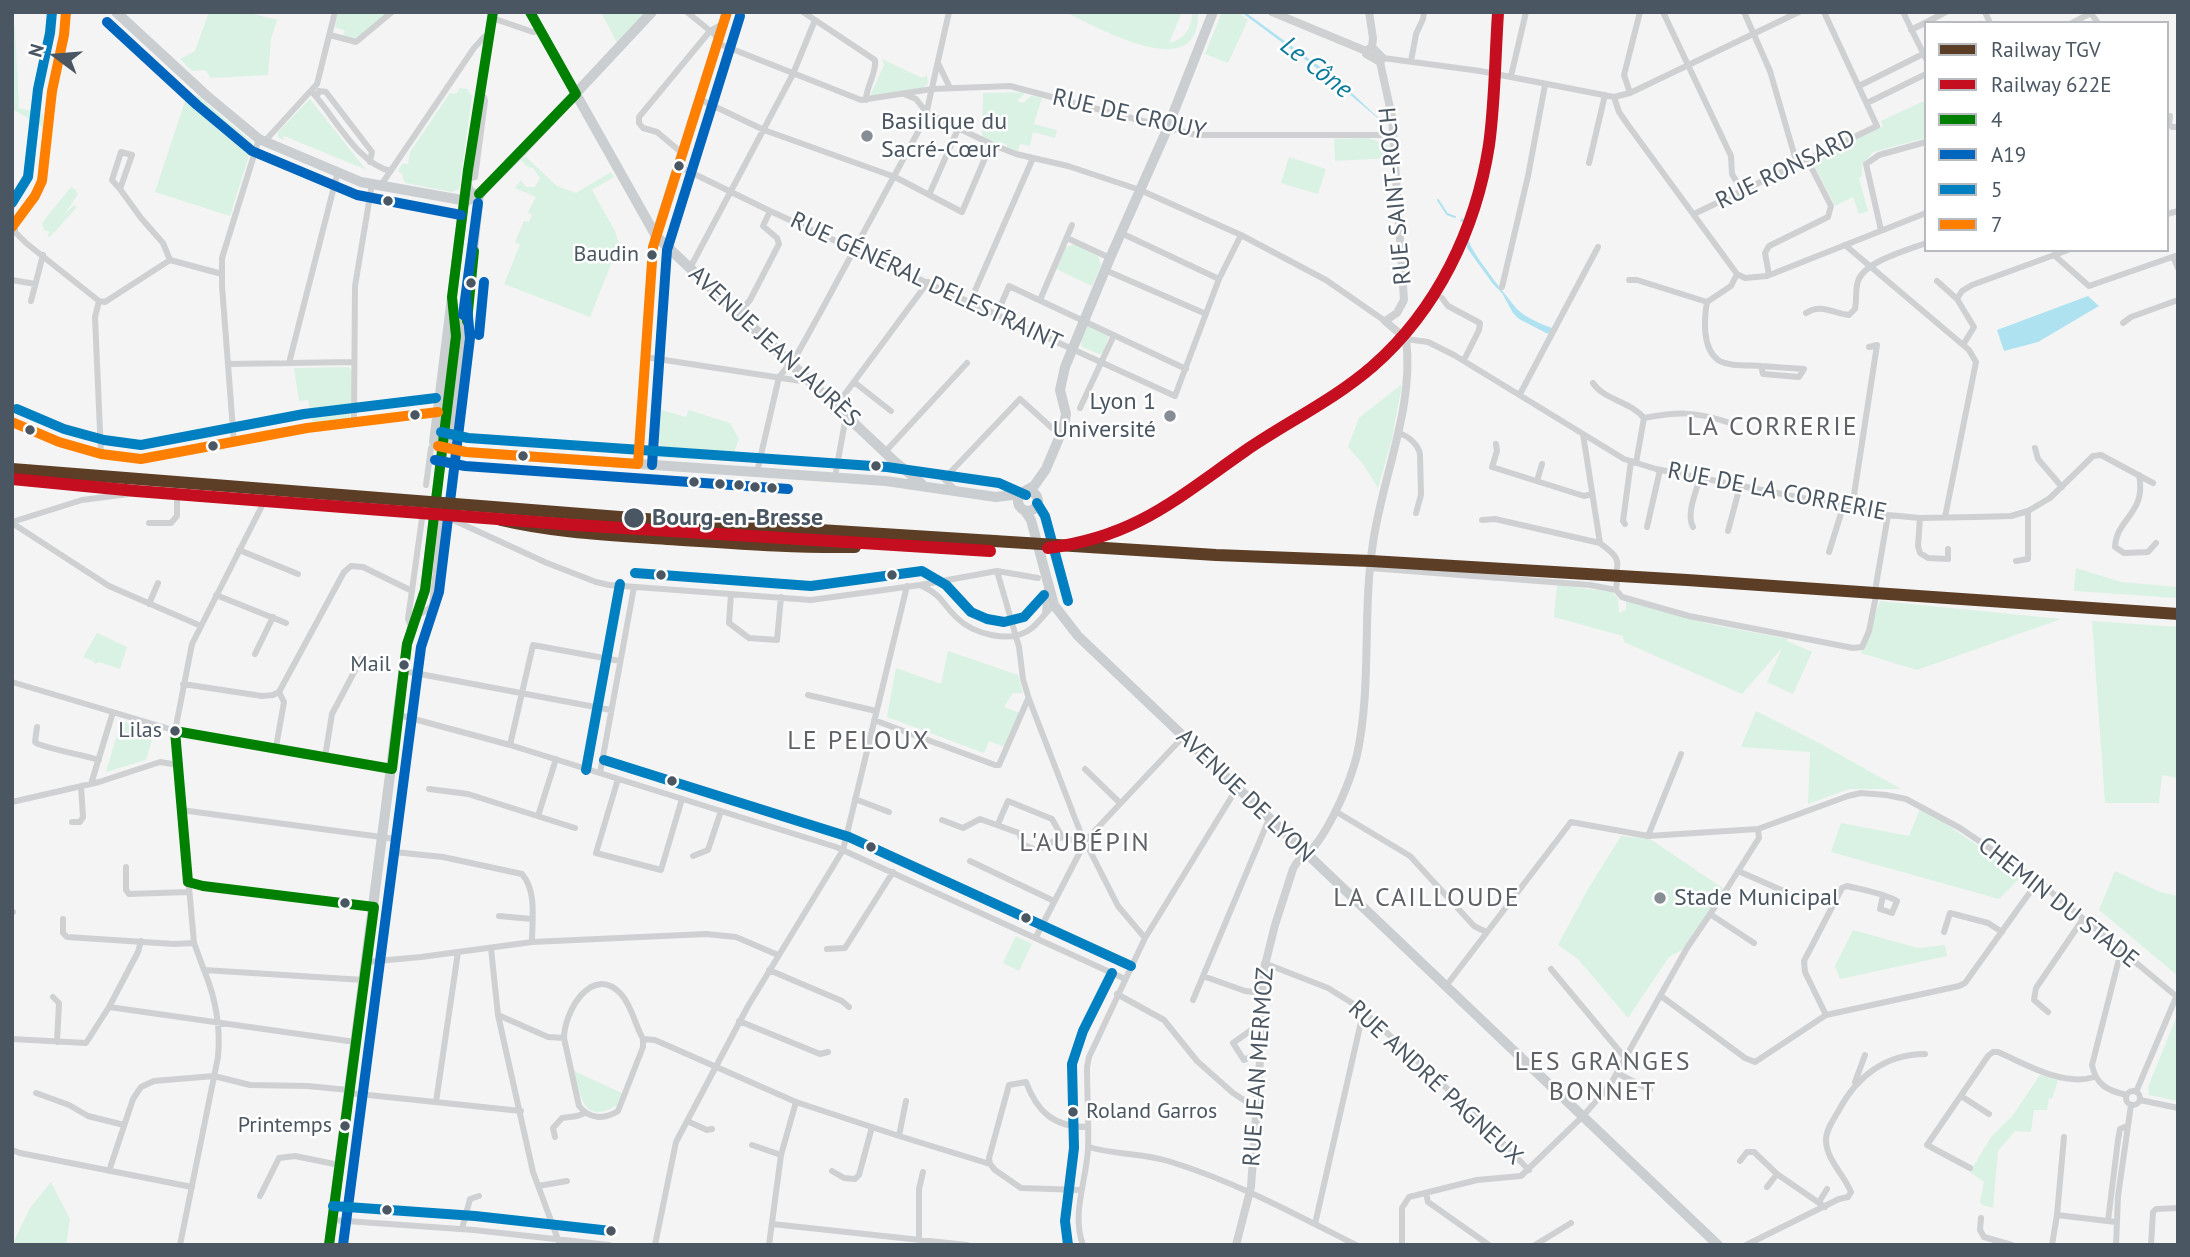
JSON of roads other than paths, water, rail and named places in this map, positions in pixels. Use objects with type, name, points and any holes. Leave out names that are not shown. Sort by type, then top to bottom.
[{"type":"main road","points":[[116,12],[206,95],[262,140],[349,178],[464,201],[479,194],[652,12]]},
{"type":"main road","points":[[656,236],[727,12]]},
{"type":"main road","points":[[1046,469],[1034,486],[1022,493],[1018,499],[1027,512],[1037,504],[1046,469],[1062,432],[1066,414],[1060,380],[1167,129],[1213,12]]},
{"type":"main road","name":"AVENUE JEAN JAURÈS","points":[[576,94],[656,236],[891,460],[925,486],[996,497],[1022,493]]},
{"type":"main road","points":[[442,446],[467,321],[479,194]]},
{"type":"main road","points":[[442,446],[438,412],[464,201]]},
{"type":"main road","points":[[329,1245],[404,671],[411,627],[425,590],[456,337],[452,298]]},
{"type":"main road","points":[[456,337],[460,326],[467,321]]},
{"type":"main road","points":[[442,446],[466,452],[890,481],[925,486]]},
{"type":"main road","points":[[890,481],[891,460]]},
{"type":"main road","name":"AVENUE JEAN JAURÈS","points":[[891,460],[905,483]]},
{"type":"main road","points":[[1022,493],[1031,492],[1037,498]]},
{"type":"main road","name":"AVENUE JEAN JAURÈS","points":[[996,497],[1027,512]]},
{"type":"main road","name":"AVENUE DE LYON","points":[[1027,512],[1054,604],[1078,636],[1718,1245]]},
{"type":"street","points":[[66,12],[60,60],[52,91],[42,181],[35,196],[13,225],[15,232],[99,301],[105,302],[170,260],[222,274]]},
{"type":"street","points":[[314,94],[335,12]]},
{"type":"street","points":[[330,35],[356,41],[392,12]]},
{"type":"street","points":[[530,12],[576,94]]},
{"type":"street","points":[[687,12],[710,31],[722,46],[866,100],[876,62],[803,12]]},
{"type":"street","points":[[757,472],[779,377],[791,363],[923,123],[949,12]]},
{"type":"street","points":[[1272,12],[1369,49]]},
{"type":"street","points":[[1369,12],[1373,38],[1367,56],[1511,76],[1614,97],[1630,93],[1799,12]]},
{"type":"street","points":[[1411,61],[1424,12]]},
{"type":"street","points":[[1511,76],[1526,12]]},
{"type":"street","points":[[1630,93],[1624,75],[1640,12]]},
{"type":"street","points":[[1663,12],[1731,156],[1732,174],[1742,191]]},
{"type":"street","points":[[1744,12],[1770,71],[1797,164]]},
{"type":"street","points":[[1824,12],[1867,103],[1924,75]]},
{"type":"street","points":[[1859,86],[1924,57],[1903,12]]},
{"type":"street","points":[[1929,21],[1946,12]]},
{"type":"street","points":[[464,201],[493,15],[533,32],[540,30]]},
{"type":"street","points":[[690,268],[793,74],[815,20]]},
{"type":"street","points":[[682,153],[657,132],[643,128],[639,117],[710,31],[724,23]]},
{"type":"street","points":[[1912,30],[1924,24]]},
{"type":"street","points":[[354,422],[355,286],[377,185],[391,171],[474,48],[484,37],[489,36]]},
{"type":"street","name":"RUE SAINT-ROCH","points":[[1381,60],[1394,135],[1404,300],[1398,313],[1385,321]]},
{"type":"street","points":[[938,63],[950,88]]},
{"type":"street","points":[[1503,287],[1545,85]]},
{"type":"street","name":"RUE DE CROUY","points":[[866,100],[932,89],[1010,86],[1167,129],[1200,135],[1394,135]]},
{"type":"street","points":[[234,443],[222,274],[226,240],[262,140],[314,94],[319,91],[326,92],[372,152],[370,162],[391,171]]},
{"type":"street","points":[[904,94],[916,99],[927,113],[991,144],[1140,190],[1241,235],[1325,280],[1398,330],[1406,339]]},
{"type":"street","points":[[1589,163],[1605,95]]},
{"type":"street","points":[[1614,97],[1628,125],[1737,274],[1745,278],[1769,275],[1924,214]]},
{"type":"street","points":[[699,99],[764,130],[895,177],[962,212],[991,144]]},
{"type":"street","name":"RUE RONSARD","points":[[1694,214],[1877,126],[1867,103]]},
{"type":"street","points":[[929,195],[958,129]]},
{"type":"street","points":[[1881,230],[1866,164],[1879,155],[1924,143]]},
{"type":"street","points":[[120,189],[132,155],[122,152],[113,175],[114,183],[163,243],[170,260]]},
{"type":"street","points":[[970,302],[1033,159]]},
{"type":"street","points":[[1769,275],[1765,253],[1769,246],[1828,217],[1831,212],[1831,206],[1807,159]]},
{"type":"street","name":"RUE GÉNÉRAL DELESTRAINT","points":[[678,166],[1175,397],[1186,369]]},
{"type":"street","points":[[289,363],[338,171]]},
{"type":"street","points":[[467,179],[471,190],[479,194]]},
{"type":"street","points":[[738,314],[750,300],[779,244],[777,238],[763,226],[770,211]]},
{"type":"street","points":[[462,216],[470,214],[477,220]]},
{"type":"street","points":[[1040,300],[1072,225]]},
{"type":"street","points":[[1121,233],[1219,279]]},
{"type":"street","points":[[997,314],[1009,286],[1186,369],[1219,279],[1241,235]]},
{"type":"street","points":[[638,464],[652,257],[656,236]]},
{"type":"street","points":[[1066,238],[1110,258]]},
{"type":"street","points":[[1806,313],[1821,307],[1849,315],[1855,309],[1858,281],[1871,267],[1884,258],[1924,244]]},
{"type":"street","points":[[1845,245],[1962,345],[1976,362],[1945,517]]},
{"type":"street","points":[[1520,394],[1598,247]]},
{"type":"street","points":[[1957,299],[1962,291],[1972,285],[2062,252]]},
{"type":"street","points":[[31,301],[43,255]]},
{"type":"street","points":[[2054,255],[2089,286],[2176,256],[2178,268]]},
{"type":"street","points":[[1105,270],[1206,314]]},
{"type":"street","points":[[1737,274],[1731,286],[1707,302],[1703,321],[1709,347],[1717,359],[1730,364],[1761,366],[1804,369],[1799,377],[1763,374],[1761,366]]},
{"type":"street","points":[[454,279],[463,275],[470,281]]},
{"type":"street","points":[[12,280],[36,284]]},
{"type":"street","points":[[1629,280],[1637,280],[1707,302]]},
{"type":"street","points":[[1937,281],[1957,299],[1974,327]]},
{"type":"street","points":[[836,406],[928,282]]},
{"type":"street","points":[[1442,298],[1448,306],[1480,323],[1464,360]]},
{"type":"street","points":[[2123,323],[2131,317],[2178,300]]},
{"type":"street","points":[[99,301],[95,317],[101,454]]},
{"type":"street","points":[[1398,313],[1398,330]]},
{"type":"street","points":[[1962,345],[1974,327]]},
{"type":"street","points":[[1974,327],[1983,328]]},
{"type":"street","points":[[1080,408],[1114,335]]},
{"type":"street","name":"RUE DE LA CORRERIE","points":[[1406,339],[1428,342],[1464,360],[1610,451],[1634,462],[1660,470],[1888,515],[1920,518],[2011,516],[2028,511],[2050,498],[2093,456],[2101,455],[2154,483]]},
{"type":"street","name":"RUE JEAN MERMOZ","points":[[1236,1245],[1250,1191],[1263,1026],[1264,963],[1293,869],[1299,857],[1313,849],[1335,811],[1357,755],[1365,685],[1373,540],[1399,433],[1406,339]]},
{"type":"street","points":[[1852,508],[1877,345],[1869,347]]},
{"type":"street","points":[[645,357],[801,381],[807,378]]},
{"type":"street","points":[[228,364],[353,362]]},
{"type":"street","points":[[891,460],[967,363]]},
{"type":"street","points":[[854,382],[891,411]]},
{"type":"street","points":[[1592,383],[1598,391],[1635,408],[1644,418]]},
{"type":"street","points":[[959,492],[944,479],[1020,399],[1052,429],[1062,432]]},
{"type":"street","points":[[12,422],[59,442],[101,454],[141,459],[354,422],[438,412]]},
{"type":"street","points":[[1644,418],[1679,412],[1709,416],[1727,422]]},
{"type":"street","points":[[835,477],[846,416]]},
{"type":"street","points":[[1625,524],[1623,521],[1644,418]]},
{"type":"street","points":[[1399,433],[1419,448],[1421,495],[1416,513]]},
{"type":"street","points":[[1583,434],[1600,543]]},
{"type":"street","points":[[1496,444],[1497,451],[1492,467],[1584,496],[1592,494]]},
{"type":"street","points":[[426,485],[431,448],[442,446]]},
{"type":"street","points":[[2035,449],[2038,459],[2062,486]]},
{"type":"street","points":[[1536,481],[1542,464]]},
{"type":"street","points":[[1647,527],[1660,470]]},
{"type":"street","points":[[2139,475],[2140,499],[2115,538],[2115,547],[2124,553],[2148,552],[2156,543]]},
{"type":"street","points":[[1693,527],[1690,521],[1700,478]]},
{"type":"street","points":[[1728,531],[1740,486]]},
{"type":"street","points":[[149,523],[171,523],[177,516],[177,491]]},
{"type":"street","points":[[12,522],[82,500],[117,494],[177,491],[419,508],[602,584],[816,599],[997,571],[1038,578]]},
{"type":"street","points":[[180,1245],[220,1037],[211,989],[194,943],[175,731],[192,644],[265,498]]},
{"type":"street","points":[[1829,552],[1843,506]]},
{"type":"street","points":[[2016,561],[2028,559],[2028,511]]},
{"type":"street","points":[[416,616],[432,605],[433,512]]},
{"type":"street","points":[[411,627],[408,619],[412,591],[433,512]]},
{"type":"street","points":[[1876,585],[1888,515]]},
{"type":"street","points":[[1920,518],[1920,554],[1928,558],[1948,559],[1948,549]]},
{"type":"street","points":[[1482,520],[1494,519],[1600,543],[1616,556],[1617,568]]},
{"type":"street","points":[[12,522],[109,586],[201,626]]},
{"type":"street","points":[[239,550],[298,574]]},
{"type":"street","points":[[183,684],[262,696],[279,692],[344,572],[351,566],[363,567],[412,591]]},
{"type":"street","points":[[1370,568],[1590,585],[1616,590],[1622,597],[1689,616],[1853,648],[1862,646],[1869,631],[1875,601]]},
{"type":"street","points":[[997,571],[1029,699],[1084,843],[1118,906],[1145,938]]},
{"type":"street","points":[[1616,590],[1617,581]]},
{"type":"street","points":[[149,604],[158,583]]},
{"type":"street","points":[[920,585],[934,592],[958,620],[974,629],[1000,636],[1015,636],[1033,627],[1054,604]]},
{"type":"street","points":[[655,1245],[676,1142],[739,1021],[843,850],[907,586]]},
{"type":"street","points":[[600,773],[634,587]]},
{"type":"street","points":[[1045,613],[1048,587]]},
{"type":"street","points":[[731,594],[729,622],[749,638],[777,640],[781,597]]},
{"type":"street","points":[[216,595],[286,623]]},
{"type":"street","points":[[255,654],[273,617]]},
{"type":"street","points":[[510,745],[533,645],[620,661]]},
{"type":"street","points":[[325,757],[332,714],[361,659]]},
{"type":"street","points":[[404,671],[611,710]]},
{"type":"street","points":[[12,682],[175,731],[392,769]]},
{"type":"street","points":[[276,747],[284,702],[279,692]]},
{"type":"street","points":[[808,695],[876,711]]},
{"type":"street","points":[[874,720],[999,765],[1029,699]]},
{"type":"street","points":[[91,784],[113,712]]},
{"type":"street","points":[[399,715],[510,745],[843,850],[1125,979]]},
{"type":"street","points":[[37,727],[34,739],[38,744],[64,753],[75,753],[99,760]]},
{"type":"street","points":[[1036,937],[1084,843],[1183,737]]},
{"type":"street","points":[[1648,836],[1681,754]]},
{"type":"street","points":[[538,816],[556,760]]},
{"type":"street","points":[[12,802],[91,784],[160,762],[178,765]]},
{"type":"street","points":[[1085,769],[1120,803]]},
{"type":"street","points":[[618,779],[596,853],[661,870],[682,799]]},
{"type":"street","points":[[72,822],[80,822],[83,817],[81,786]]},
{"type":"street","points":[[1083,1245],[1080,1230],[1081,1190],[1088,1147],[1088,1056],[1145,938],[1237,788]]},
{"type":"street","points":[[429,789],[468,794],[575,828]]},
{"type":"street","name":"CHEMIN DU STADE","points":[[1486,932],[1571,822],[1648,836],[1758,829],[1848,796],[1861,793],[1886,795],[1906,799],[1960,828],[2038,881],[2177,995]]},
{"type":"street","points":[[855,799],[889,812]]},
{"type":"street","points":[[998,824],[1008,801],[1052,819],[1062,837]]},
{"type":"street","points":[[181,810],[396,839],[394,852],[443,857],[522,874],[531,891],[532,942]]},
{"type":"street","points":[[693,856],[708,850],[721,811]]},
{"type":"street","points":[[1335,811],[1410,856],[1474,926],[1486,932],[1446,986]]},
{"type":"street","points":[[942,820],[963,828],[980,819],[998,824],[1019,833],[1024,845],[1036,850],[1062,837],[1084,843]]},
{"type":"street","points":[[1193,1000],[1269,819]]},
{"type":"street","points":[[1402,1245],[1402,1208],[1409,1197],[1477,1180],[1521,1176],[1583,1116],[1610,1085],[1687,948],[1759,838],[1758,829]]},
{"type":"street","points":[[970,861],[1054,901]]},
{"type":"street","points":[[126,867],[126,890],[129,894],[188,892]]},
{"type":"street","points":[[1738,871],[1786,892]]},
{"type":"street","points":[[827,949],[845,948],[893,872]]},
{"type":"street","points":[[1661,996],[1745,1058],[1755,1062],[1826,1015],[1965,983],[2038,881]]},
{"type":"street","points":[[188,882],[374,907]]},
{"type":"street","points":[[1826,1015],[1805,972],[1804,961],[1842,888],[1847,886],[1883,896]]},
{"type":"street","points":[[1944,932],[1950,913],[1988,923],[2002,932]]},
{"type":"street","points":[[1710,915],[1754,943]]},
{"type":"street","points":[[499,916],[532,919]]},
{"type":"street","points":[[63,919],[63,933],[67,937],[194,943]]},
{"type":"street","points":[[2048,1012],[2034,1000],[2036,988],[2083,919]]},
{"type":"street","points":[[366,962],[532,942],[706,934],[736,937],[778,955]]},
{"type":"street","points":[[12,1039],[86,1043],[109,1007],[141,941]]},
{"type":"street","points":[[491,948],[498,1015],[538,1186],[559,1241]]},
{"type":"street","points":[[2121,951],[2092,1065],[2094,1077],[2101,1085],[2127,1095],[2136,1092]]},
{"type":"street","points":[[436,1102],[458,952]]},
{"type":"street","name":"RUE ANDRÉ PAGNEUX","points":[[1264,963],[1328,988],[1360,1008],[1467,1107],[1529,1170]]},
{"type":"street","points":[[204,970],[364,980]]},
{"type":"street","points":[[769,970],[842,1001],[849,1007]]},
{"type":"street","points":[[1551,970],[1626,1059]]},
{"type":"street","points":[[1203,976],[1245,991],[1262,993]]},
{"type":"street","points":[[602,986],[616,989],[626,1001],[643,1039],[643,1047],[618,1111],[605,1117],[585,1113],[579,1106],[564,1038],[564,1030],[578,997],[584,990],[602,986]]},
{"type":"street","points":[[1117,993],[1164,1020],[1197,1061],[1233,1093],[1256,1108]]},
{"type":"street","points":[[2140,1100],[2136,1092],[2177,995]]},
{"type":"street","points":[[52,997],[60,1003],[57,1042]]},
{"type":"street","points":[[109,1007],[355,1042]]},
{"type":"street","points":[[498,1015],[548,1037],[564,1038]]},
{"type":"street","points":[[1315,1224],[1361,1023],[1366,1015]]},
{"type":"street","points":[[739,1021],[821,1054],[828,1052]]},
{"type":"street","points":[[1260,1057],[1252,1056],[1244,1060],[1233,1043],[1257,1026],[1263,1026]]},
{"type":"street","points":[[643,1039],[655,1040],[796,1102],[990,1164],[1021,1188],[1081,1190]]},
{"type":"street","points":[[1969,1168],[1927,1145],[1993,1052],[2066,1078],[2080,1081],[2094,1077]]},
{"type":"street","points":[[1853,1087],[1872,1070],[1891,1059],[1907,1054],[1925,1054]]},
{"type":"street","points":[[1746,1245],[1822,1204],[1848,1197],[1851,1192],[1827,1150],[1826,1138],[1853,1087],[1865,1055]]},
{"type":"street","points":[[1617,1073],[1650,1090]]},
{"type":"street","points":[[109,1171],[133,1099],[141,1087],[154,1081],[214,1076],[250,1085],[307,1086],[521,1111]]},
{"type":"street","points":[[990,1164],[989,1158],[1009,1085],[1026,1082],[1031,1095],[1045,1114],[1058,1123],[1087,1127]]},
{"type":"street","points":[[36,1093],[69,1105],[88,1116],[124,1125]]},
{"type":"street","points":[[2127,1095],[2127,1101],[2131,1105]]},
{"type":"street","points":[[1961,1096],[1989,1114]]},
{"type":"street","points":[[2131,1105],[2138,1104],[2140,1100]]},
{"type":"street","points":[[2140,1100],[2178,1108]]},
{"type":"street","points":[[900,1136],[906,1101]]},
{"type":"street","points":[[769,1245],[781,1155],[796,1102]]},
{"type":"street","points":[[2116,1245],[2112,1222],[2131,1105]]},
{"type":"street","points":[[555,1137],[553,1128],[562,1118],[585,1113]]},
{"type":"street","points":[[687,1121],[707,1130],[712,1129]]},
{"type":"street","points":[[832,1171],[844,1178],[855,1179],[859,1175],[872,1127]]},
{"type":"street","points":[[2052,1245],[2064,1137]]},
{"type":"street","points":[[752,1145],[781,1155]]},
{"type":"street","points":[[1088,1147],[1104,1152],[1146,1155],[1170,1161],[1250,1191],[1356,1245]]},
{"type":"street","points":[[12,1150],[192,1187]]},
{"type":"street","points":[[1740,1161],[1747,1152],[1755,1152],[1777,1174],[1822,1204]]},
{"type":"street","points":[[260,1196],[279,1158],[295,1156],[340,1165]]},
{"type":"street","points":[[919,1239],[919,1189],[923,1171]]},
{"type":"street","points":[[1767,1187],[1777,1174]]},
{"type":"street","points":[[538,1186],[567,1181]]},
{"type":"street","points":[[1822,1204],[1826,1189]]},
{"type":"street","points":[[1426,1193],[1428,1202],[1489,1245]]},
{"type":"street","points":[[462,1229],[470,1199],[479,1196]]},
{"type":"street","points":[[2151,1245],[2153,1212],[2156,1209],[2178,1208]]},
{"type":"street","points":[[2057,1214],[2112,1222]]},
{"type":"street","points":[[1980,1218],[1980,1230],[1984,1237],[2012,1245]]},
{"type":"street","points":[[332,1220],[462,1229],[609,1245]]},
{"type":"street","points":[[1535,1245],[1571,1223]]},
{"type":"street","points":[[772,1224],[967,1245]]},
{"type":"water","name":"Le Cône","points":[[1241,12],[1245,12],[1338,80],[1387,126],[1334,81]]},
{"type":"water","points":[[1462,218],[1468,222],[1470,244],[1492,277],[1518,310],[1552,328],[1548,334],[1513,313],[1502,293],[1467,248],[1464,223],[1460,221]]},
{"type":"water","points":[[2088,296],[2099,306],[2038,342],[2004,351],[1997,330]]},
{"type":"waterway","name":"Le Cône","points":[[1438,200],[1447,214],[1455,217]]},
{"type":"tunnel","points":[[1875,601],[1876,585]]},
{"type":"railway","points":[[986,537],[997,537]]},
{"type":"rail line","name":"622E","points":[[1048,548],[1106,535],[1153,513],[1358,378],[1396,344],[1416,320],[1450,266],[1474,207],[1489,145],[1498,13]]},
{"type":"rail line","name":"TGV","points":[[12,469],[645,519],[1216,555],[1371,561],[1687,580],[2178,614]]},
{"type":"rail line","name":"622E","points":[[12,479],[575,525],[990,551]]},
{"type":"rail line","name":"TGV","points":[[501,520],[604,535],[761,545],[855,547]]},
{"type":"place","name":"Basilique du Sacré-Cœur","points":[[867,136]]},
{"type":"place","name":"Baudin","points":[[652,255]]},
{"type":"place","name":"Lyon 1 Université","points":[[1170,416]]},
{"type":"place","name":"Bourg-en-Bresse","points":[[634,518]]},
{"type":"place","name":"Mail","points":[[404,665]]},
{"type":"place","name":"Lilas","points":[[175,731]]},
{"type":"place","name":"Stade Municipal","points":[[1660,898]]},
{"type":"place","name":"Roland Garros","points":[[1073,1112]]},
{"type":"place","name":"Printemps","points":[[345,1126]]},
{"type":"district","name":"LA CORRERIE","points":[[1773,428]]},
{"type":"district","name":"LE PELOUX","points":[[859,742]]},
{"type":"district","name":"L'AUBÉPIN","points":[[1085,844]]},
{"type":"district","name":"LA CAILLOUDE","points":[[1427,899]]},
{"type":"district","name":"LES GRANGES BONNET","points":[[1603,1078]]}]
